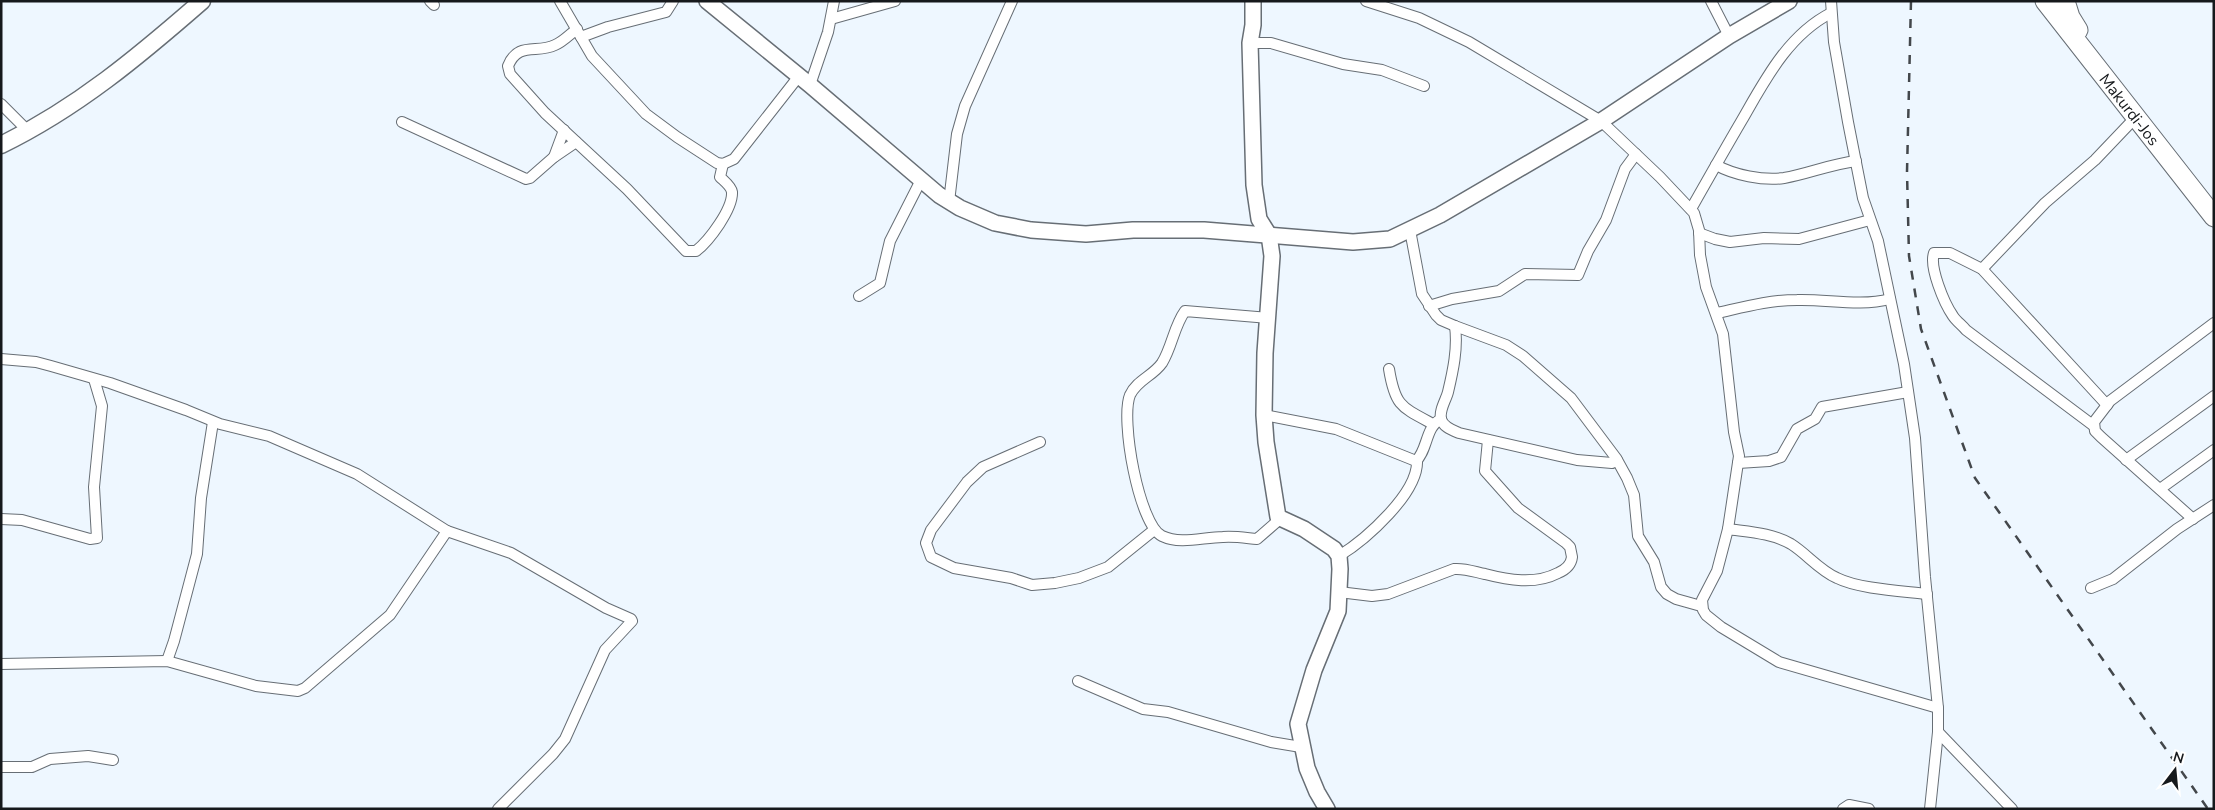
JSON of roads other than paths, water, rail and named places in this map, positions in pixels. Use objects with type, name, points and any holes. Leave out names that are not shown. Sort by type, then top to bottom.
[{"type":"highway","name":"Makurdi-Jos","points":[[2045,1],[2214,217]]},
{"type":"highway","name":"Makurdi-Jos","points":[[2065,1],[2070,17],[2084,39],[2214,202]]},
{"type":"main road","points":[[1,145],[87,96],[139,56],[202,1]]},
{"type":"main road","points":[[707,1],[805,80],[948,202],[995,223],[1031,230],[1086,234],[1142,230],[1204,230],[1353,242],[1390,239],[1440,215],[1601,122],[1729,36],[1789,1]]},
{"type":"main road","points":[[1253,1],[1254,25],[1250,43],[1254,185],[1259,219],[1269,235],[1272,256],[1265,353],[1264,415],[1266,442],[1280,519],[1304,529],[1334,549],[1339,556],[1338,612],[1303,701],[1298,724],[1301,747],[1317,792],[1328,809]]},
{"type":"street","points":[[560,1],[592,56],[646,114],[696,150],[717,163],[723,164],[734,159],[805,80],[830,20],[834,1]]},
{"type":"street","points":[[672,1],[666,12],[579,33],[555,45],[521,51],[512,58],[508,66],[510,74],[576,142],[627,189],[681,247],[692,252],[696,251],[707,241],[723,218],[730,200],[732,190],[719,175],[723,164]]},
{"type":"street","points":[[830,20],[895,1]]},
{"type":"street","points":[[948,202],[957,134],[965,106],[1012,1]]},
{"type":"street","points":[[1366,1],[1419,18],[1469,42],[1601,122],[1691,209],[1699,233],[1700,255],[1706,287],[1717,313],[1726,351],[1734,432],[1739,456],[1728,529],[1717,571],[1702,600],[1702,606],[1710,619],[1771,659],[1799,670],[1938,708]]},
{"type":"street","points":[[1711,1],[1729,36]]},
{"type":"street","points":[[1831,1],[1831,13],[1863,198],[1878,241],[1908,392],[1919,478],[1927,594],[1938,708],[1938,732],[1930,809]]},
{"type":"street","points":[[1691,209],[1777,62],[1804,31],[1817,20],[1831,13]]},
{"type":"street","points":[[1250,43],[1272,43],[1354,67],[1382,70],[1424,86]]},
{"type":"street","points":[[1,104],[28,131]]},
{"type":"street","points":[[1982,269],[2045,203],[2095,160],[2135,118]]},
{"type":"street","points":[[402,122],[526,179],[530,178],[554,157],[576,142]]},
{"type":"street","points":[[554,157],[564,130]]},
{"type":"street","points":[[1429,306],[1452,299],[1499,291],[1525,274],[1578,275],[1588,251],[1606,220],[1625,169],[1636,154]]},
{"type":"street","points":[[1716,165],[1731,172],[1749,176],[1784,178],[1836,163],[1856,161]]},
{"type":"street","points":[[859,296],[880,283],[890,241],[921,180]]},
{"type":"street","points":[[1699,233],[1730,242],[1764,238],[1799,239],[1870,220]]},
{"type":"street","points":[[1410,230],[1418,283],[1429,306],[1440,320],[1495,340],[1523,356],[1571,398],[1617,460],[1627,478],[1634,496],[1638,536],[1654,562],[1661,587],[1667,594],[1702,606]]},
{"type":"street","points":[[2107,405],[1982,269],[1950,253],[1936,252],[1933,254],[1935,276],[1947,304],[1952,315],[1966,330],[2094,426],[2101,437],[2192,519]]},
{"type":"street","points":[[1717,313],[1764,302],[1812,300],[1859,304],[1890,299]]},
{"type":"street","points":[[1269,318],[1185,311],[1161,364],[1143,379],[1130,396],[1128,410],[1130,454],[1136,480],[1154,530],[1163,537],[1182,540],[1222,536],[1257,538],[1280,519]]},
{"type":"street","points":[[2094,426],[2097,416],[2107,405],[2214,323]]},
{"type":"street","points":[[1339,556],[1376,528],[1404,497],[1411,483],[1418,460],[1437,422],[1454,360],[1455,326]]},
{"type":"street","points":[[1,359],[36,362],[186,410],[213,422],[269,436],[357,474],[447,531],[511,553],[606,608],[632,620],[605,650],[565,739],[553,754],[498,809]]},
{"type":"street","points":[[1389,369],[1393,392],[1401,405],[1459,433],[1577,460],[1612,462],[1617,460]]},
{"type":"street","points":[[1,519],[22,520],[90,539],[97,538],[94,487],[102,406],[94,379]]},
{"type":"street","points":[[1738,463],[1769,461],[1781,457],[1797,429],[1815,419],[1822,406],[1908,392]]},
{"type":"street","points":[[2126,460],[2214,396]]},
{"type":"street","points":[[1264,415],[1336,429],[1413,460],[1418,460]]},
{"type":"street","points":[[167,661],[197,554],[202,498],[213,422]]},
{"type":"street","points":[[1339,592],[1372,596],[1388,594],[1461,568],[1497,577],[1520,580],[1550,576],[1568,567],[1572,557],[1568,545],[1518,508],[1485,471],[1488,440]]},
{"type":"street","points":[[1040,442],[983,467],[967,482],[930,530],[926,543],[931,557],[954,568],[1011,578],[1032,585],[1056,584],[1108,567],[1154,530]]},
{"type":"street","points":[[2160,489],[2214,450]]},
{"type":"street","points":[[2091,588],[2113,578],[2192,519],[2214,505]]},
{"type":"street","points":[[1728,529],[1760,533],[1780,539],[1837,579],[1857,584],[1927,594]]},
{"type":"street","points":[[1,664],[167,661],[256,686],[298,691],[304,688],[390,615],[447,531]]},
{"type":"street","points":[[1078,681],[1143,709],[1168,712],[1271,742],[1301,747]]},
{"type":"street","points":[[1938,732],[2012,809]]},
{"type":"street","points":[[1,767],[32,767],[50,759],[88,756],[113,760]]},
{"type":"street","points":[[1843,809],[1848,805],[1869,809]]},
{"type":"railway","points":[[1911,1],[1907,172],[1909,256],[1921,329],[1975,478],[2208,809]]}]
